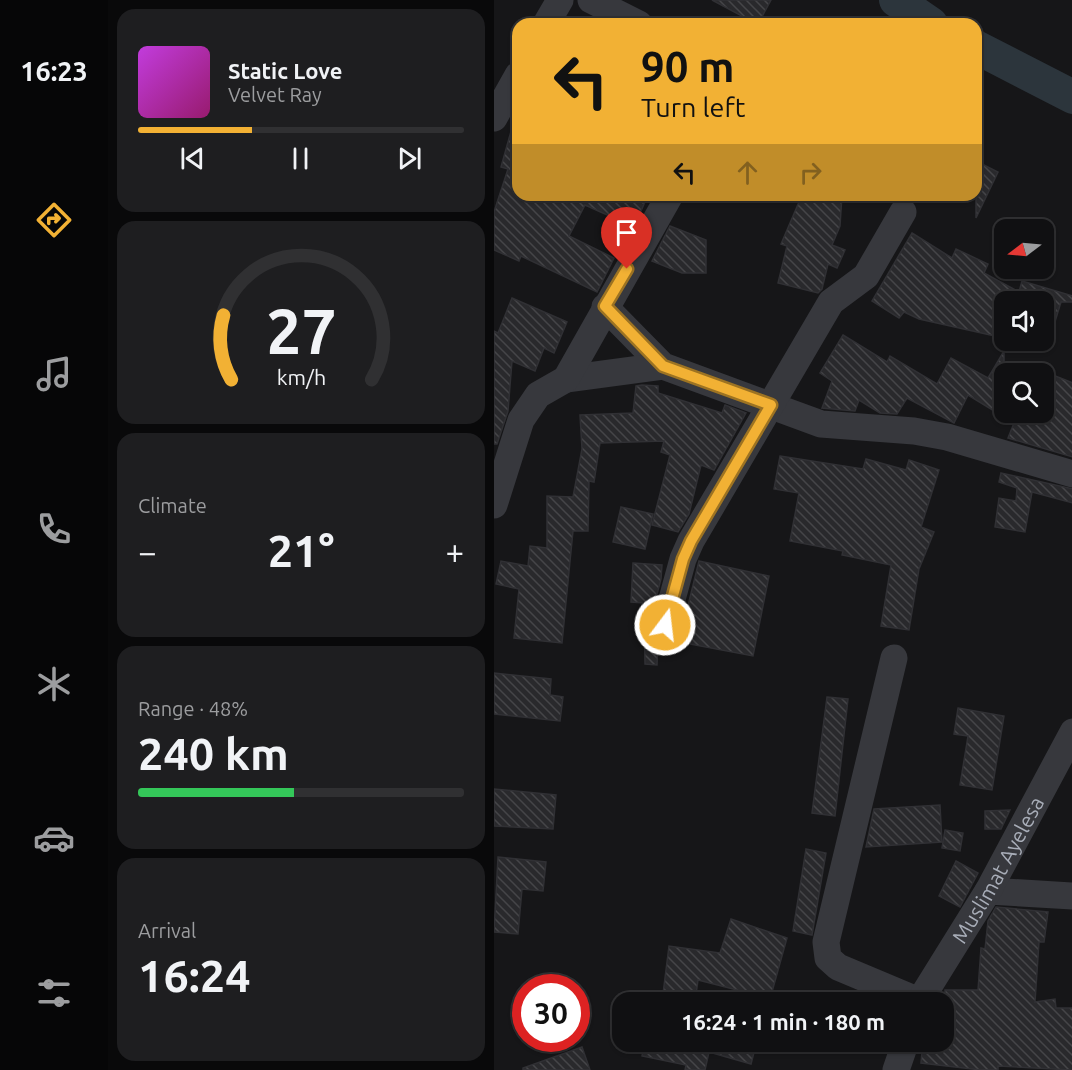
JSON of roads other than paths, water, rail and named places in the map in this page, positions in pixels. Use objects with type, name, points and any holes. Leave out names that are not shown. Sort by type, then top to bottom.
[{"type":"street","points":[[550,18],[560,0]]},
{"type":"street","points":[[591,0],[627,18]]},
{"type":"street","points":[[494,118],[512,86]]},
{"type":"street","points":[[566,379],[605,306],[666,201]]},
{"type":"street","points":[[665,625],[683,559],[691,541],[831,302],[866,276],[903,212]]},
{"type":"street","points":[[605,306],[663,366],[821,424],[914,431],[947,436],[1073,474]]},
{"type":"street","points":[[494,505],[521,420],[538,395],[566,379],[663,366]]},
{"type":"street","points":[[894,658],[826,942],[828,958],[838,967],[898,992]]},
{"type":"street","name":"Muslimat Ayelesa","points":[[925,992],[988,891],[1073,732]]},
{"type":"street","points":[[988,891],[1073,896]]},
{"type":"street","points":[[896,1070],[902,1052]]},
{"type":"waterway","points":[[896,0],[922,18]]},
{"type":"waterway","points":[[982,50],[1073,97]]}]
